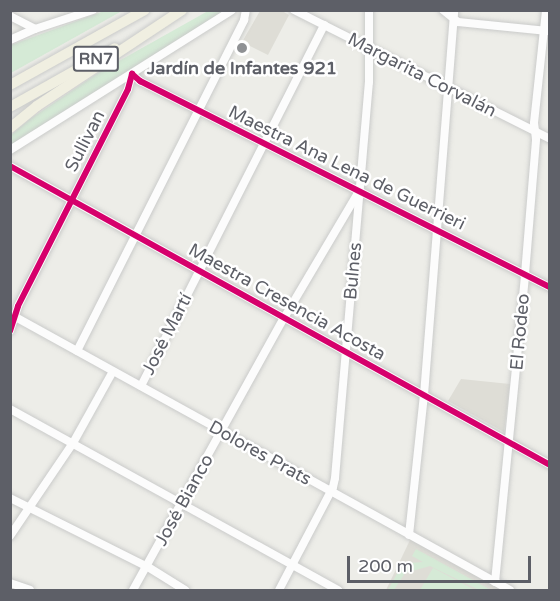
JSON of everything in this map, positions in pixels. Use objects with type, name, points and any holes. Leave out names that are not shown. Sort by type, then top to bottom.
[{"type":"highway","name":"RN7","points":[[10,85],[145,10]]},
{"type":"highway","name":"RN7","points":[[10,107],[182,10]]},
{"type":"highway","points":[[10,128],[37,106],[182,10]]},
{"type":"highway","points":[[10,78],[66,55]]},
{"type":"street","points":[[10,150],[232,10]]},
{"type":"street","points":[[76,351],[198,111],[246,10]]},
{"type":"street","name":"Margarita Corvalán","points":[[294,10],[549,139]]},
{"type":"street","name":"Bulnes","points":[[279,591],[291,564],[331,491],[335,478],[370,49],[369,10]]},
{"type":"street","points":[[443,10],[453,20],[547,31]]},
{"type":"street","points":[[409,535],[424,395],[454,10]]},
{"type":"street","name":"El Rodeo","points":[[495,582],[510,443],[535,132],[547,31],[546,10]]},
{"type":"street","points":[[10,40],[35,29],[90,11]]},
{"type":"street","points":[[10,16],[35,29]]},
{"type":"street","name":"José Martí","points":[[141,386],[324,25]]},
{"type":"street","name":"Maestra Ana Lena de Guerrieri","points":[[132,74],[198,111],[549,287]]},
{"type":"street","name":"Sullivan","points":[[10,331],[13,315],[128,89],[132,74]]},
{"type":"street","points":[[10,165],[19,145]]},
{"type":"street","name":"Maestra Cresencia Acosta","points":[[10,165],[549,465]]},
{"type":"street","name":"José Bianco","points":[[134,591],[284,318],[359,191]]},
{"type":"street","name":"Dolores Prats","points":[[13,315],[510,591]]},
{"type":"street","points":[[10,536],[73,443],[113,371]]},
{"type":"street","points":[[10,409],[338,591]]},
{"type":"street","points":[[10,498],[147,567],[186,591]]},
{"type":"street","points":[[10,583],[30,591]]},
{"type":"shaded area","points":[[260,11],[282,11],[289,15],[268,55],[242,42]]},
{"type":"shaded area","points":[[461,379],[510,384],[504,432],[448,401]]},
{"type":"shaded area","points":[[411,538],[505,590],[386,590]]},
{"type":"green space","points":[[104,11],[122,11],[11,73],[11,45]]},
{"type":"green space","points":[[208,11],[228,11],[11,147],[11,135],[30,119],[101,71]]},
{"type":"green space","points":[[416,549],[491,590],[479,590],[430,566],[405,573],[394,590],[388,590],[399,570],[410,563],[423,562],[412,556]]},
{"type":"green space","points":[[433,568],[475,590],[420,590]]},
{"type":"cycle path","points":[[10,331],[18,306],[128,89],[132,74],[140,81],[550,287]]},
{"type":"cycle path","points":[[10,166],[550,465]]},
{"type":"place","name":"Jardín de Infantes 921","points":[[242,48]]}]
